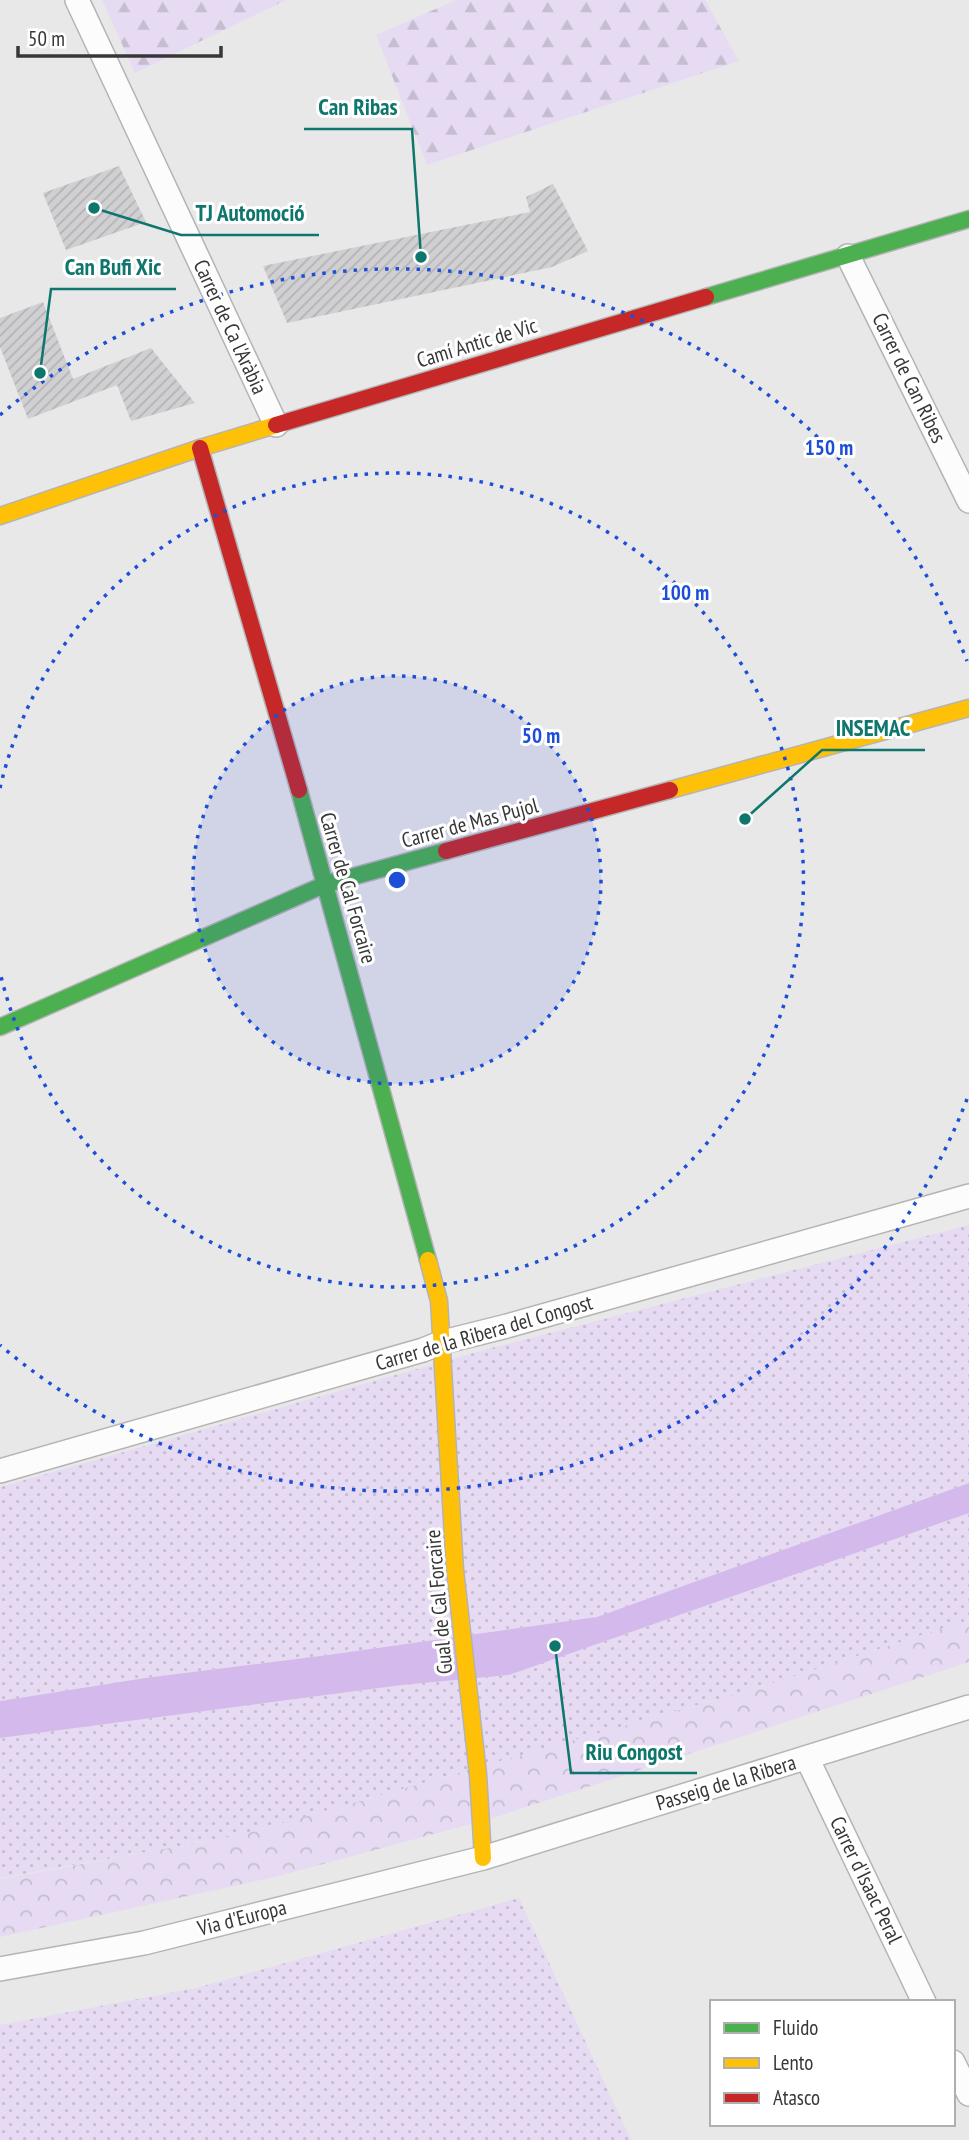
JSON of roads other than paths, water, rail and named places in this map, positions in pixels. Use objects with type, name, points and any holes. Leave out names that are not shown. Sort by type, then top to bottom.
[{"type":"street","name":"Carrer de Ca l'Aràbia","points":[[77,0],[276,425]]},
{"type":"street","name":"Camí Antic de Vic","points":[[0,516],[200,448],[969,219]]},
{"type":"street","name":"Carrer de Can Ribes","points":[[848,256],[969,501]]},
{"type":"street","name":"Carrer de Cal Forcaire","points":[[200,448],[327,884],[439,1301],[443,1342]]},
{"type":"street","name":"Carrer de Mas Pujol","points":[[0,1027],[327,884],[969,708]]},
{"type":"street","name":"Carrer de la Ribera del Congost","points":[[0,1471],[443,1342],[969,1196]]},
{"type":"street","name":"Gual de Cal Forcaire","points":[[443,1342],[455,1570],[478,1774],[483,1858]]},
{"type":"street","name":"Passeig de la Ribera","points":[[483,1858],[969,1707]]},
{"type":"street","name":"Carrer d'Isaac Peral","points":[[807,1758],[923,2000]]},
{"type":"street","name":"Via d'Europa","points":[[0,1969],[144,1943],[483,1858]]},
{"type":"street","points":[[955,2066],[969,2094]]},
{"type":"place","name":"TJ Automoció","points":[[94,208]]},
{"type":"place","name":"Can Ribas","points":[[421,257]]},
{"type":"place","name":"Can Bufi Xic","points":[[40,373]]},
{"type":"place","name":"INSEMAC","points":[[745,819]]},
{"type":"place","name":"Riu Congost","points":[[555,1646]]}]
